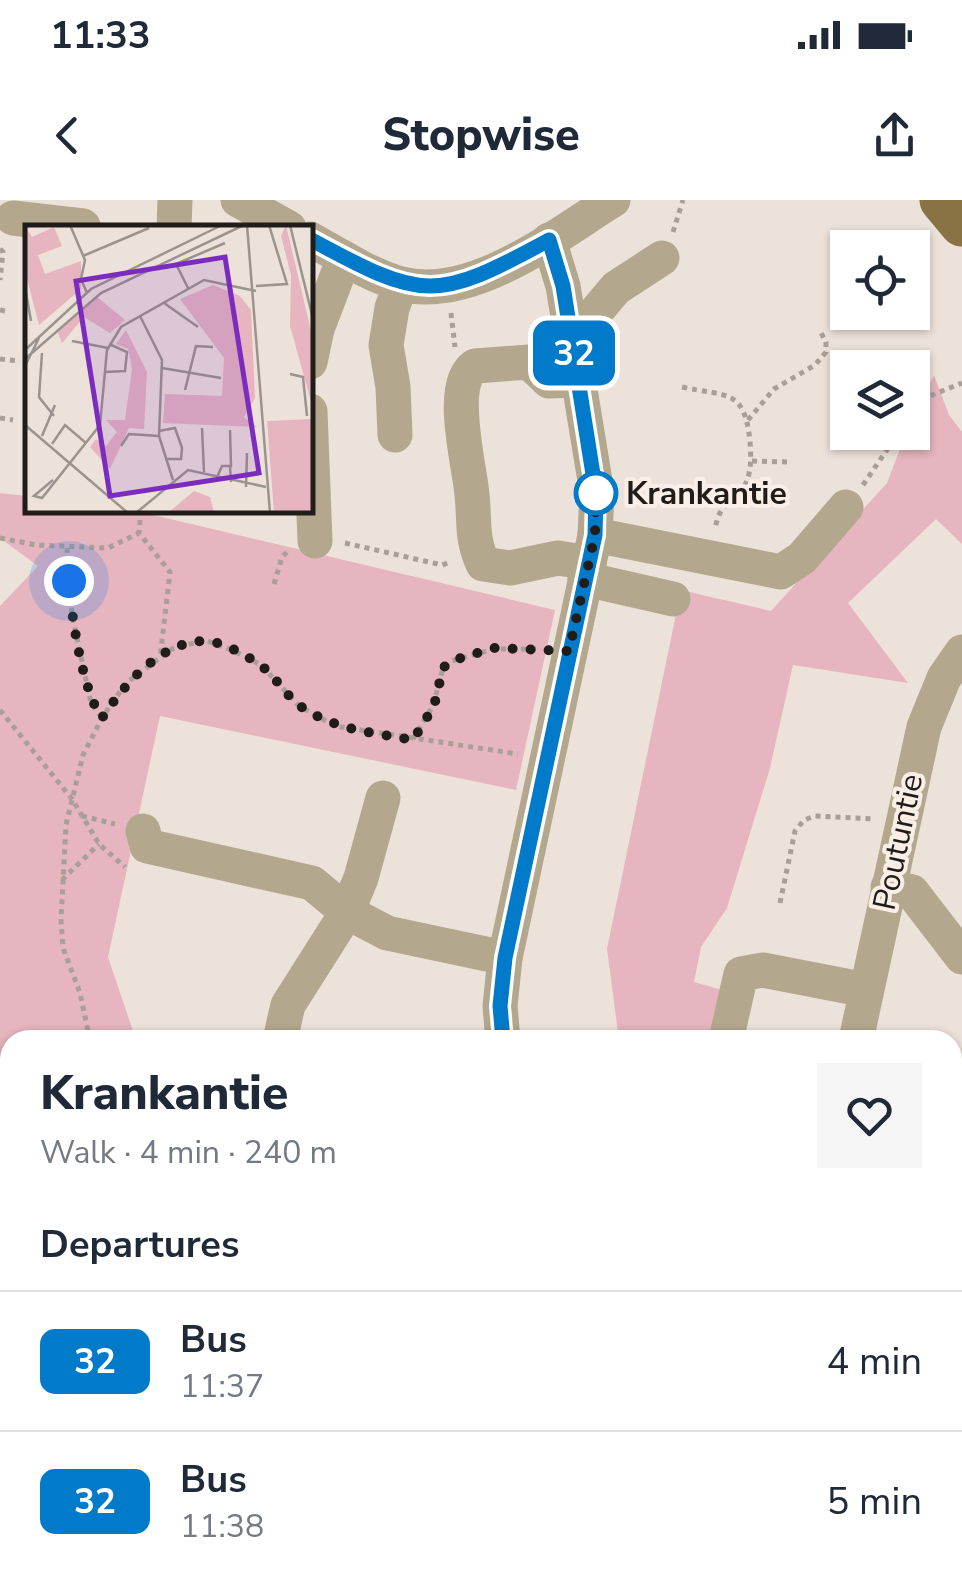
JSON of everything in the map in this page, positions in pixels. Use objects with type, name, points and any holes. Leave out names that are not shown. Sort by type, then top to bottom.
[{"type":"main road","points":[[942,200],[962,224]]},
{"type":"street","points":[[83,225],[86,200]]},
{"type":"street","points":[[174,225],[175,200]]},
{"type":"street","points":[[312,240],[380,277],[402,284],[460,284],[549,240],[613,200]]},
{"type":"street","points":[[502,1030],[500,1006],[505,958],[590,559],[596,493],[563,286],[549,240]]},
{"type":"street","points":[[312,353],[344,258]]},
{"type":"street","points":[[570,328],[590,320],[616,288],[662,258]]},
{"type":"street","points":[[394,435],[393,386],[386,345],[392,308],[402,284]]},
{"type":"street","points":[[578,380],[549,381],[529,362],[475,366],[468,371],[461,432],[472,500],[474,543],[483,564],[510,568],[558,558],[710,558],[781,572],[802,558],[846,508]]},
{"type":"street","points":[[312,449],[317,544]]},
{"type":"street","points":[[590,559],[672,600]]},
{"type":"street","name":"Poutuntie","points":[[858,1030],[924,726],[939,688],[962,652]]},
{"type":"street","points":[[282,1030],[288,1004],[347,912],[361,878],[383,798]]},
{"type":"street","points":[[142,832],[147,846],[312,883],[347,912],[387,933],[505,958]]},
{"type":"street","points":[[888,887],[912,892],[962,957]]},
{"type":"street","points":[[728,1030],[741,974],[763,970],[866,990]]},
{"type":"path","points":[[0,280],[6,245]]},
{"type":"path","points":[[452,300],[454,344],[468,371]]},
{"type":"path","points":[[748,420],[774,390],[815,364],[826,352],[819,329]]},
{"type":"path","points":[[0,359],[20,361]]},
{"type":"path","points":[[930,396],[962,383]]},
{"type":"path","points":[[682,387],[733,398],[745,408],[748,420],[752,461],[742,491],[722,505],[710,558]]},
{"type":"path","points":[[0,418],[13,420]]},
{"type":"path","points":[[846,508],[890,450]]},
{"type":"path","points":[[752,461],[787,462]]},
{"type":"path","points":[[141,512],[138,533],[170,572],[160,658]]},
{"type":"path","points":[[0,538],[67,548],[108,548],[138,533]]},
{"type":"path","points":[[274,584],[282,557],[317,544],[442,566]]},
{"type":"path","points":[[67,548],[72,615],[91,703],[102,718]]},
{"type":"path","points":[[88,1030],[63,948],[66,825],[83,754],[102,718],[126,683],[172,649],[205,640],[232,650],[261,666],[299,706],[336,726],[546,756]]},
{"type":"path","points":[[413,740],[434,706],[443,668],[451,661],[494,648],[569,651]]},
{"type":"path","points":[[0,710],[72,799]]},
{"type":"path","points":[[81,816],[142,832]]},
{"type":"path","points":[[780,903],[795,831],[804,820],[815,816],[868,818]]},
{"type":"path","points":[[62,880],[99,844]]},
{"type":"shaded area","points":[[934,375],[949,415],[962,432],[962,544],[936,519],[848,603],[908,683],[793,665],[770,768],[727,908],[701,947],[694,982],[722,990],[714,1030],[618,1030],[607,949],[681,590],[771,611],[887,483],[900,450],[930,450],[930,383]]},
{"type":"shaded area","points":[[0,493],[25,496],[25,512],[140,512],[555,610],[516,790],[160,716],[108,957],[133,1030],[0,1030],[0,606],[38,566],[0,538]]},
{"type":"bus line","name":"32","points":[[312,240],[380,277],[402,284],[442,287],[460,284],[501,266],[549,240],[563,286],[596,493],[595,535],[505,958],[500,1006],[502,1030]]},
{"type":"place","name":"Krankantie","points":[[596,493]]},
{"type":"route","points":[[69,581],[72,615],[91,703],[102,718],[126,683],[172,649],[205,640],[261,666],[299,706],[336,726],[413,740],[434,706],[443,668],[451,661],[494,648],[569,651],[595,535],[596,493]]}]
